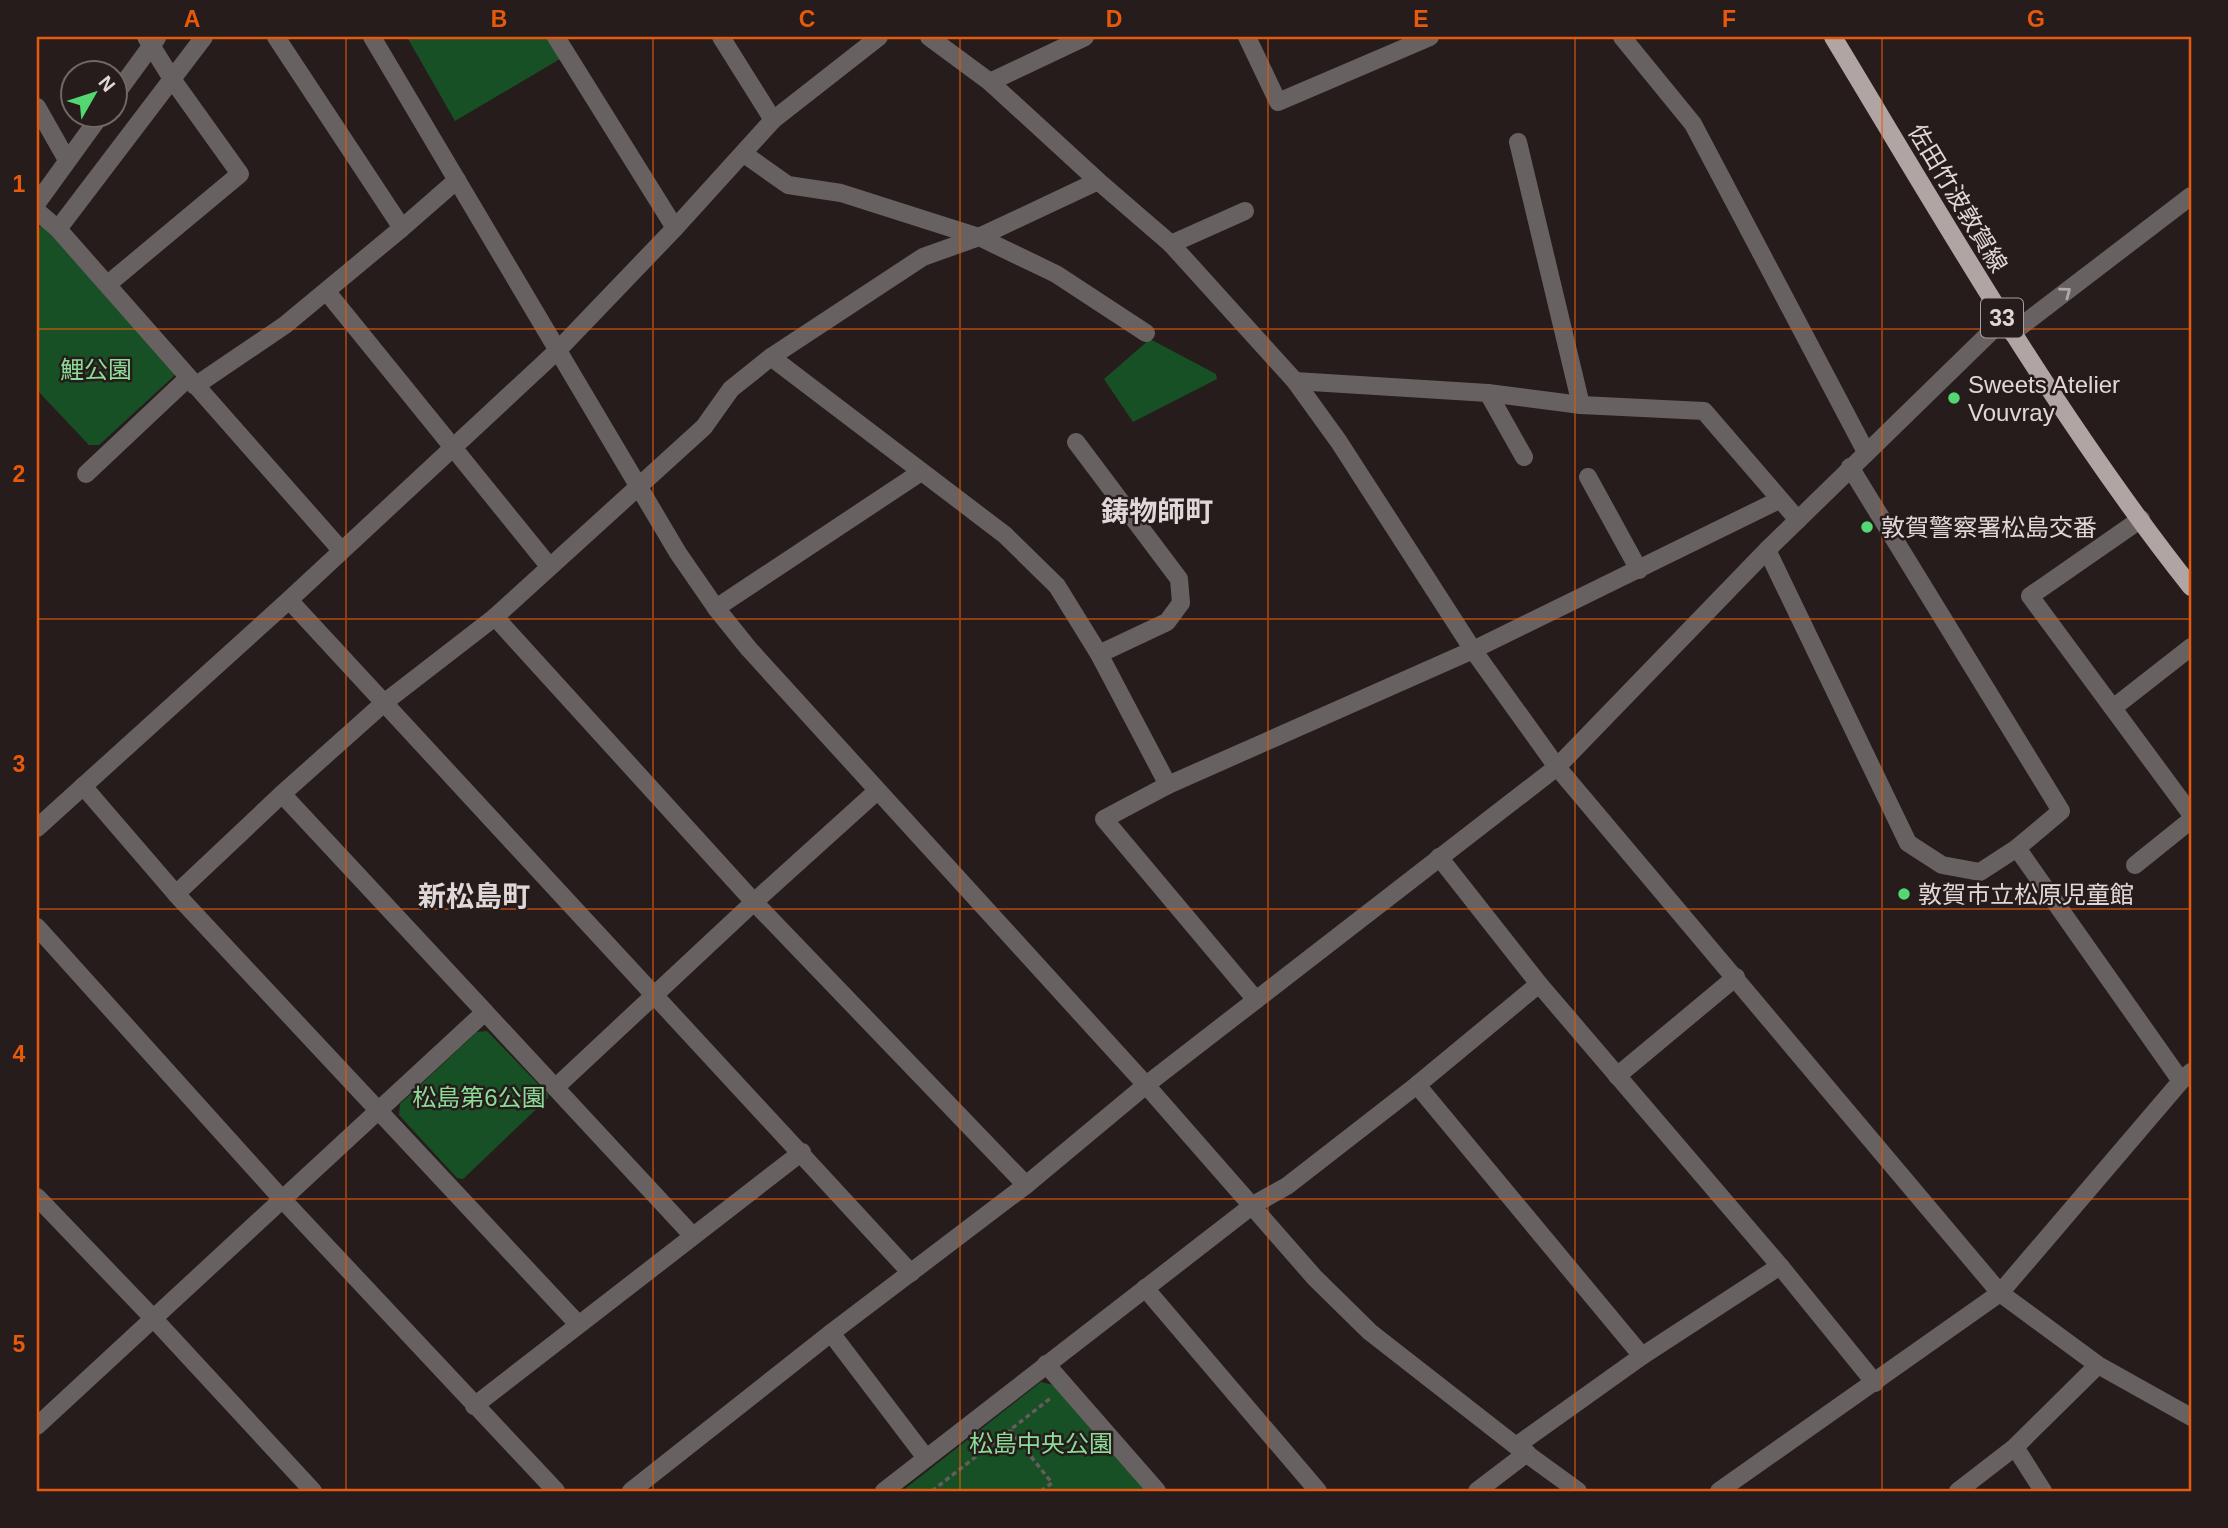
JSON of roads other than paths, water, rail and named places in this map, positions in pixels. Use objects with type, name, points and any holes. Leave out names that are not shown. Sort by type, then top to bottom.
[{"type":"main road","name":"佐田竹波敦賀線","points":[[1833,37],[2040,378],[2191,587]]},
{"type":"street","points":[[58,229],[204,37]]},
{"type":"street","points":[[276,37],[402,228]]},
{"type":"street","points":[[372,37],[678,553],[748,649],[1146,1086],[1315,1278],[1370,1332],[1577,1491]]},
{"type":"street","points":[[556,37],[675,228]]},
{"type":"street","points":[[721,37],[773,120]]},
{"type":"street","points":[[37,828],[289,600],[558,350],[675,228],[773,120],[879,37]]},
{"type":"street","points":[[929,37],[990,82],[1171,244],[1295,381],[1339,442],[1473,650],[1557,767],[2000,1293],[2098,1365],[2191,1417]]},
{"type":"street","points":[[990,82],[1085,37]]},
{"type":"street","points":[[1247,37],[1278,102],[1395,44],[1430,37]]},
{"type":"street","points":[[1622,37],[1693,124],[1866,452]]},
{"type":"street","points":[[108,284],[240,174],[172,79],[152,40],[130,73]]},
{"type":"street","points":[[37,107],[66,160]]},
{"type":"street","points":[[37,203],[89,130]]},
{"type":"street","points":[[1518,142],[1581,405]]},
{"type":"street","points":[[744,153],[788,184],[841,193],[979,237],[1056,274],[1146,333]]},
{"type":"street","points":[[86,474],[192,382],[285,324],[327,292],[457,180]]},
{"type":"street","points":[[176,894],[384,702],[495,617],[704,427],[731,389],[771,357],[923,257],[979,237],[1098,181]]},
{"type":"street","points":[[631,1491],[831,1333],[1026,1185],[1146,1086],[1557,767],[1866,452],[2007,327],[2191,196]]},
{"type":"street","points":[[37,211],[58,229],[108,284],[341,550]]},
{"type":"street","points":[[1171,244],[1245,211]]},
{"type":"street","points":[[327,292],[550,566]]},
{"type":"street","points":[[771,357],[1005,536],[1057,586],[1099,654],[1167,785]]},
{"type":"street","points":[[1295,381],[1488,393],[1581,405],[1704,411],[1798,520]]},
{"type":"street","points":[[1488,393],[1524,457]]},
{"type":"street","points":[[1076,442],[1179,579],[1181,603],[1167,622],[1099,654]]},
{"type":"street","points":[[1767,550],[1908,843],[1942,865],[1980,872],[2017,848],[2061,811],[1850,467]]},
{"type":"street","points":[[716,608],[921,472]]},
{"type":"street","points":[[1588,477],[1639,570]]},
{"type":"street","points":[[1256,1000],[1104,819],[1167,785],[1473,650],[1779,500]]},
{"type":"street","points":[[2141,519],[2030,596],[2191,814]]},
{"type":"street","points":[[289,600],[911,1273]]},
{"type":"street","points":[[495,617],[754,902],[1026,1185]]},
{"type":"street","points":[[2113,708],[2191,647]]},
{"type":"street","points":[[83,786],[176,894],[578,1324]]},
{"type":"street","points":[[555,1087],[877,791]]},
{"type":"street","points":[[282,794],[692,1235]]},
{"type":"street","points":[[2135,865],[2191,820]]},
{"type":"street","points":[[1719,1491],[2000,1293],[2186,1077],[2017,848]]},
{"type":"street","points":[[1439,858],[1539,984],[1780,1265],[1875,1383]]},
{"type":"street","points":[[37,928],[282,1199],[556,1491]]},
{"type":"street","points":[[1617,1076],[1736,978]]},
{"type":"street","points":[[884,1491],[1253,1205],[1287,1186],[1417,1086],[1539,984]]},
{"type":"street","points":[[37,1426],[485,1012]]},
{"type":"street","points":[[1417,1086],[1642,1356]]},
{"type":"street","points":[[474,1406],[802,1152]]},
{"type":"street","points":[[37,1197],[313,1491]]},
{"type":"street","points":[[1477,1491],[1522,1450],[1642,1356],[1780,1265]]},
{"type":"street","points":[[1145,1288],[1318,1491]]},
{"type":"street","points":[[831,1333],[926,1458]]},
{"type":"street","points":[[1046,1364],[1157,1491]]},
{"type":"street","points":[[1958,1491],[2015,1447],[2098,1365]]},
{"type":"street","points":[[2015,1447],[2043,1491]]},
{"type":"place","name":"Sweets Atelier Vouvray","points":[[1954,398]]},
{"type":"place","name":"敦賀警察署松島交番","points":[[1867,527]]},
{"type":"place","name":"敦賀市立松原児童館","points":[[1904,894]]},
{"type":"district","name":"鋳物師町","points":[[1157,511]]},
{"type":"district","name":"新松島町","points":[[474,896]]},
{"type":"park label","name":"鯉公園","points":[[96,369]]},
{"type":"park label","name":"松島第6公園","points":[[479,1097]]},
{"type":"park label","name":"松島中央公園","points":[[1041,1443]]}]
